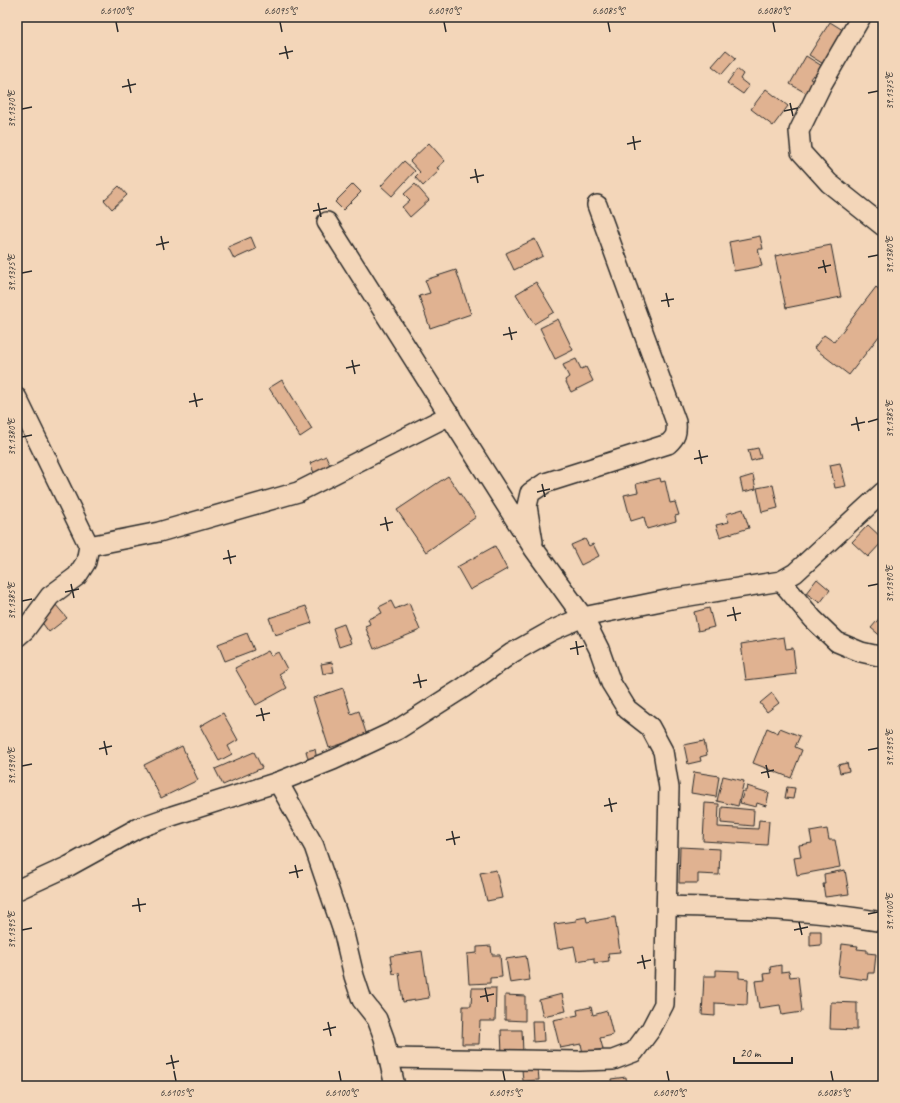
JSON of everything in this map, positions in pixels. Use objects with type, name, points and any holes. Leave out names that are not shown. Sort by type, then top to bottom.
[{"type":"street","points":[[861,17],[822,84],[799,131],[801,152],[829,183],[883,226]]},
{"type":"street","points":[[534,549],[527,506],[530,494],[545,483],[668,444],[674,439],[677,432],[676,422],[597,205]]},
{"type":"street","points":[[326,222],[534,549],[583,618],[599,649],[611,683],[628,709],[650,727],[664,752],[669,788],[664,1004],[651,1029],[634,1052],[613,1060],[579,1061],[389,1058]]},
{"type":"street","points":[[17,398],[89,546],[86,562],[77,576],[50,596],[25,630],[17,637]]},
{"type":"street","points":[[89,546],[159,532],[298,492],[450,415]]},
{"type":"street","points":[[17,890],[69,866],[138,828],[278,782],[333,760],[397,730],[463,688],[512,653],[551,631],[583,618],[671,599],[781,581],[800,569],[883,492]]},
{"type":"street","points":[[781,581],[813,619],[837,642],[861,652],[883,656]]},
{"type":"street","points":[[278,782],[314,846],[344,934],[354,976],[362,1000],[377,1019],[384,1038],[395,1086]]},
{"type":"street","points":[[667,906],[768,909],[853,916],[883,922]]},
{"type":"building","points":[[830,22],[846,32],[825,65],[809,55]]},
{"type":"building","points":[[726,50],[736,58],[722,74],[712,66]]},
{"type":"building","points":[[806,56],[822,66],[816,77],[813,75],[810,79],[814,81],[806,93],[790,84]]},
{"type":"building","points":[[737,69],[743,74],[740,79],[749,86],[743,94],[727,83]]},
{"type":"building","points":[[766,89],[788,106],[773,126],[751,109]]},
{"type":"building","points":[[429,143],[445,161],[437,168],[440,170],[423,186],[415,177],[420,172],[410,161]]},
{"type":"building","points":[[404,161],[415,171],[392,196],[381,186]]},
{"type":"building","points":[[353,184],[361,192],[343,210],[335,202]]},
{"type":"building","points":[[415,184],[429,200],[410,217],[402,207],[410,200],[404,194]]},
{"type":"building","points":[[119,186],[127,195],[112,209],[104,200]]},
{"type":"building","points":[[760,236],[763,249],[758,249],[762,266],[734,271],[729,242]]},
{"type":"building","points":[[251,237],[256,249],[234,259],[228,247]]},
{"type":"building","points":[[535,239],[543,256],[514,270],[506,253]]},
{"type":"building","points":[[831,245],[841,297],[786,308],[775,256]]},
{"type":"building","points":[[456,270],[471,314],[430,328],[419,296],[430,293],[425,280]]},
{"type":"building","points":[[536,282],[554,312],[534,324],[516,294]]},
{"type":"building","points":[[876,287],[883,293],[883,331],[849,375],[814,348],[824,335],[834,342]]},
{"type":"building","points":[[558,319],[573,350],[555,359],[540,328]]},
{"type":"building","points":[[576,359],[581,369],[586,367],[593,381],[571,392],[565,380],[569,377],[563,365]]},
{"type":"building","points":[[282,380],[312,429],[300,437],[269,388]]},
{"type":"building","points":[[758,448],[761,458],[751,461],[748,450]]},
{"type":"building","points":[[326,456],[332,470],[316,478],[310,463]]},
{"type":"building","points":[[840,463],[846,486],[835,488],[830,465]]},
{"type":"building","points":[[753,475],[756,489],[743,492],[740,479]]},
{"type":"building","points":[[448,476],[476,517],[426,552],[397,510]]},
{"type":"building","points":[[660,478],[661,482],[665,481],[670,503],[675,502],[679,515],[675,516],[676,521],[647,529],[644,517],[631,521],[624,495],[638,492],[636,484]]},
{"type":"building","points":[[773,485],[778,508],[762,512],[757,488]]},
{"type":"building","points":[[743,509],[749,528],[720,537],[716,525],[729,522],[726,514]]},
{"type":"building","points":[[868,525],[883,539],[883,541],[868,557],[852,542]]},
{"type":"building","points":[[585,539],[589,546],[593,544],[599,556],[581,565],[571,545]]},
{"type":"building","points":[[495,546],[507,569],[470,590],[457,567]]},
{"type":"building","points":[[817,579],[830,590],[820,603],[806,593]]},
{"type":"building","points":[[391,601],[395,609],[409,603],[420,630],[374,649],[365,626],[370,624],[368,619],[382,613],[379,607]]},
{"type":"building","points":[[55,604],[67,618],[49,632],[38,617]]},
{"type":"building","points":[[306,606],[312,623],[275,635],[269,618]]},
{"type":"building","points":[[709,608],[714,627],[698,631],[694,612]]},
{"type":"building","points":[[883,614],[883,638],[871,628]]},
{"type":"building","points":[[344,624],[351,643],[339,647],[333,628]]},
{"type":"building","points":[[247,633],[254,650],[225,661],[218,644]]},
{"type":"building","points":[[784,637],[786,649],[793,648],[796,674],[746,680],[741,644]]},
{"type":"building","points":[[268,651],[271,656],[278,652],[287,669],[279,674],[287,688],[256,705],[235,668]]},
{"type":"building","points":[[332,662],[334,672],[323,674],[321,664]]},
{"type":"building","points":[[343,688],[351,714],[359,711],[367,736],[329,748],[313,698]]},
{"type":"building","points":[[772,693],[779,703],[767,712],[760,703]]},
{"type":"building","points":[[223,713],[238,740],[228,746],[232,754],[219,761],[200,726]]},
{"type":"building","points":[[767,728],[778,733],[780,728],[800,736],[795,747],[802,750],[791,778],[753,763]]},
{"type":"building","points":[[704,741],[707,755],[700,757],[701,761],[688,764],[684,745]]},
{"type":"building","points":[[182,746],[198,780],[161,798],[144,765]]},
{"type":"building","points":[[315,749],[317,760],[309,762],[306,751]]},
{"type":"building","points":[[254,752],[262,768],[223,785],[215,769]]},
{"type":"building","points":[[847,763],[849,771],[840,773],[838,765]]},
{"type":"building","points":[[694,772],[719,776],[716,797],[691,793]]},
{"type":"building","points":[[723,776],[744,781],[738,806],[717,801]]},
{"type":"building","points":[[747,786],[769,793],[766,806],[757,803],[756,807],[740,803]]},
{"type":"building","points":[[787,787],[795,788],[793,799],[785,798]]},
{"type":"building","points":[[705,803],[719,804],[718,827],[758,829],[759,820],[769,821],[767,845],[703,841]]},
{"type":"building","points":[[722,807],[754,810],[753,826],[721,823]]},
{"type":"building","points":[[827,829],[829,840],[835,840],[840,867],[797,875],[794,858],[801,857],[799,845],[812,843],[810,832]]},
{"type":"building","points":[[680,847],[720,849],[719,875],[698,874],[698,883],[679,883]]},
{"type":"building","points":[[496,870],[502,898],[487,901],[480,873]]},
{"type":"building","points":[[845,870],[849,894],[825,897],[823,884],[825,884],[824,874]]},
{"type":"building","points":[[586,917],[587,922],[615,917],[620,952],[608,953],[609,961],[594,963],[594,958],[577,961],[574,946],[558,949],[554,924],[576,921],[576,919]]},
{"type":"building","points":[[810,931],[821,931],[821,945],[810,946]]},
{"type":"building","points":[[842,944],[858,946],[857,949],[867,950],[867,953],[876,954],[874,973],[868,973],[867,980],[838,976]]},
{"type":"building","points":[[491,946],[492,955],[500,955],[502,977],[490,978],[490,983],[469,984],[467,954],[477,953],[477,947]]},
{"type":"building","points":[[422,951],[429,998],[403,1002],[399,973],[393,974],[390,956]]},
{"type":"building","points":[[526,956],[530,980],[510,983],[506,959]]},
{"type":"building","points":[[781,965],[781,972],[789,971],[790,977],[798,976],[802,1012],[782,1015],[780,1005],[759,1008],[755,981],[765,980],[764,974],[771,973],[770,967]]},
{"type":"building","points":[[716,970],[739,971],[739,978],[748,979],[747,1005],[715,1003],[715,1016],[702,1015],[704,976],[716,976]]},
{"type":"building","points":[[472,988],[496,988],[495,1021],[480,1021],[479,1044],[462,1044],[463,1006],[471,1006]]},
{"type":"building","points":[[562,994],[566,1011],[543,1016],[539,1000]]},
{"type":"building","points":[[505,995],[525,996],[525,1021],[505,1020]]},
{"type":"building","points":[[831,1002],[857,1003],[857,1030],[830,1029]]},
{"type":"building","points":[[591,1007],[593,1015],[607,1011],[613,1035],[600,1038],[603,1049],[583,1053],[581,1044],[560,1048],[553,1020],[578,1015],[577,1010]]},
{"type":"building","points":[[532,1021],[543,1021],[544,1041],[533,1042]]},
{"type":"building","points":[[501,1030],[522,1030],[523,1053],[502,1054]]},
{"type":"building","points":[[522,1069],[538,1069],[539,1080],[523,1081]]},
{"type":"building","points":[[626,1077],[627,1086],[612,1086],[611,1079]]}]
